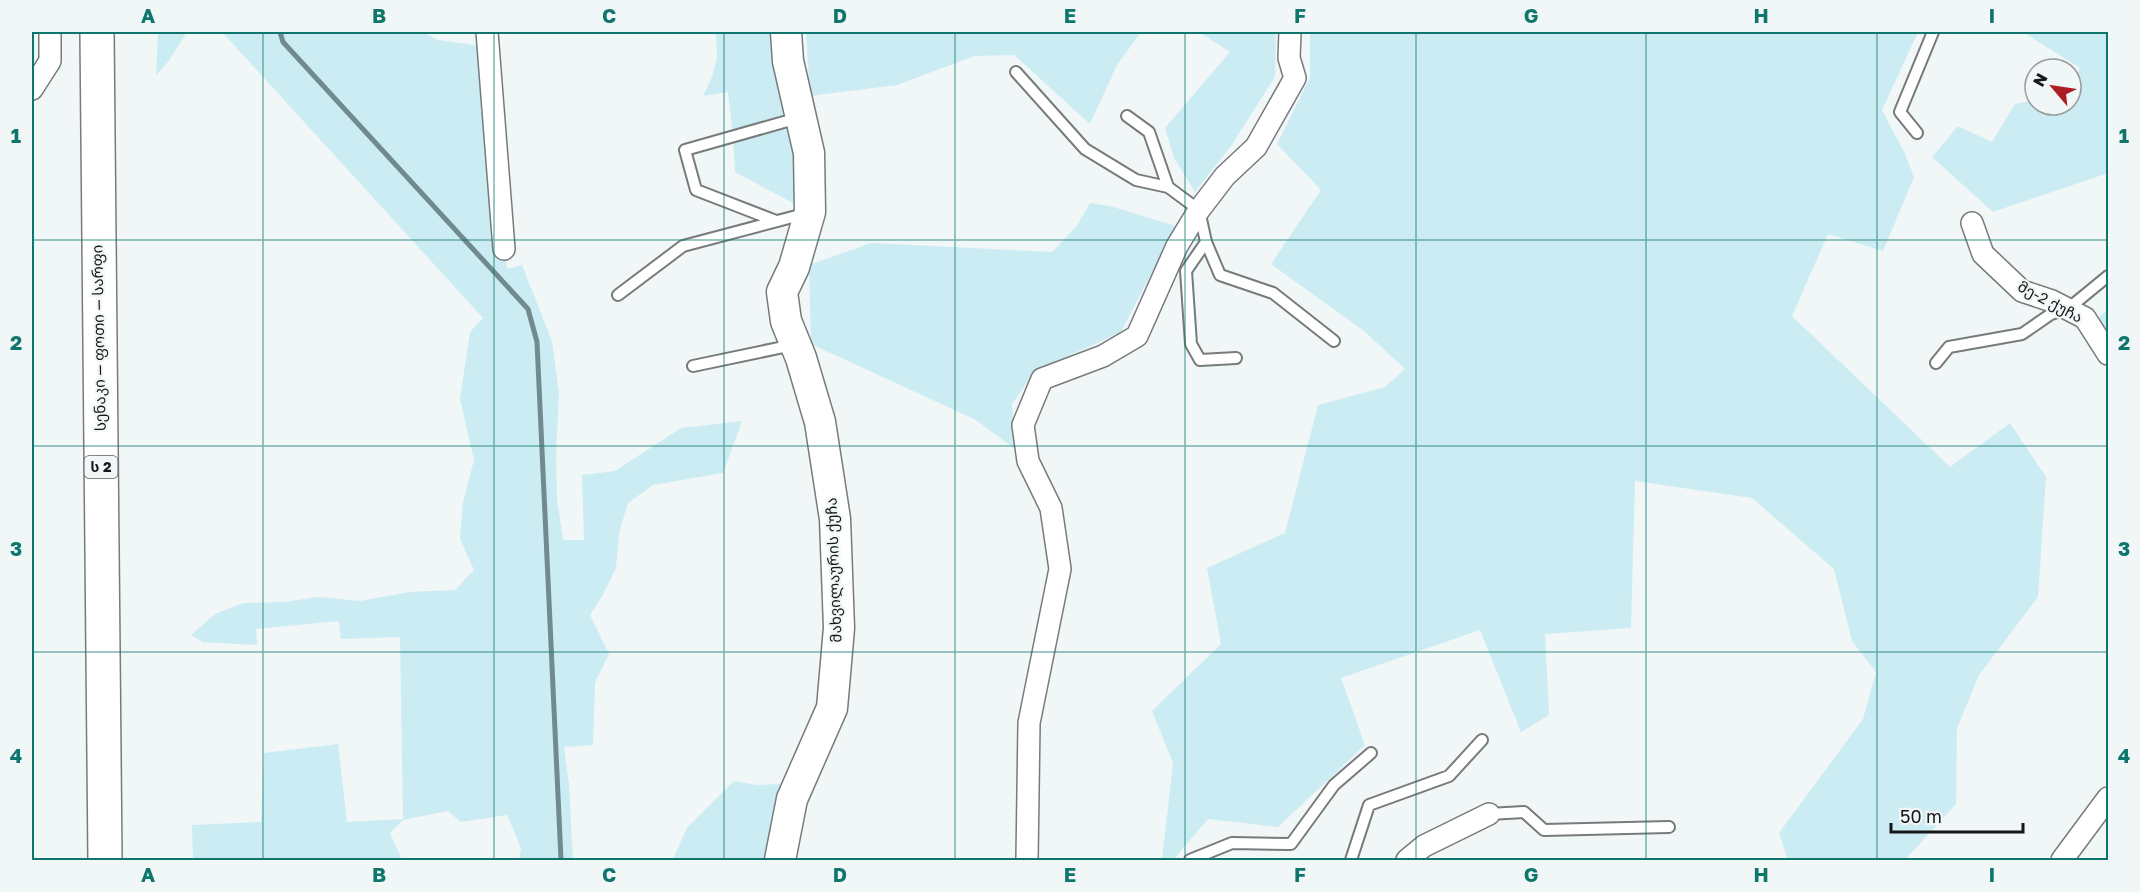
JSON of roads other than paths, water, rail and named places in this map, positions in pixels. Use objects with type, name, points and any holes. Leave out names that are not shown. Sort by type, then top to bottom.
[{"type":"highway","name":"სენაკი — ფოთი — სარფი","points":[[97,32],[105,861]]},
{"type":"street","points":[[32,89],[50,61],[50,32]]},
{"type":"street","points":[[487,32],[504,249]]},
{"type":"street","name":"მახვილაურის ქუჩა","points":[[780,861],[792,799],[832,708],[839,628],[835,519],[820,422],[796,345],[786,321],[782,292],[794,267],[810,212],[809,153],[788,61],[786,32]]},
{"type":"street","points":[[1027,861],[1029,723],[1060,569],[1051,508],[1028,461],[1023,425],[1042,379],[1103,356],[1137,336],[1177,246],[1199,210],[1225,176],[1256,147],[1291,86],[1295,78],[1289,58],[1290,32]]},
{"type":"street","name":"მე-2 ქუჩა","points":[[1972,223],[1983,254],[2022,291],[2069,308],[2085,318],[2109,354]]},
{"type":"street","points":[[2062,861],[2109,798]]},
{"type":"street","points":[[1407,861],[1424,846],[1489,814]]},
{"type":"lane","points":[[1917,133],[1900,112],[1933,32]]},
{"type":"lane","points":[[1016,72],[1085,149],[1136,180],[1168,186],[1199,210],[1206,242],[1220,275],[1272,293],[1334,341]]},
{"type":"lane","points":[[1127,116],[1149,132],[1168,186]]},
{"type":"lane","points":[[776,221],[696,190],[685,150],[801,117]]},
{"type":"lane","points":[[618,295],[683,246],[810,212]]},
{"type":"lane","points":[[1206,242],[1186,271],[1191,344],[1200,360],[1236,358]]},
{"type":"lane","points":[[1936,363],[1949,347],[2022,334],[2051,314],[2069,308],[2109,276]]},
{"type":"lane","points":[[693,366],[796,345]]},
{"type":"lane","points":[[1352,861],[1369,805],[1449,777],[1482,740]]},
{"type":"lane","points":[[1190,861],[1232,843],[1291,844],[1334,785],[1371,753]]},
{"type":"lane","points":[[1489,814],[1524,812],[1544,830],[1669,827]]},
{"type":"waterway","points":[[280,32],[283,42],[528,309],[537,342],[561,860]]}]
